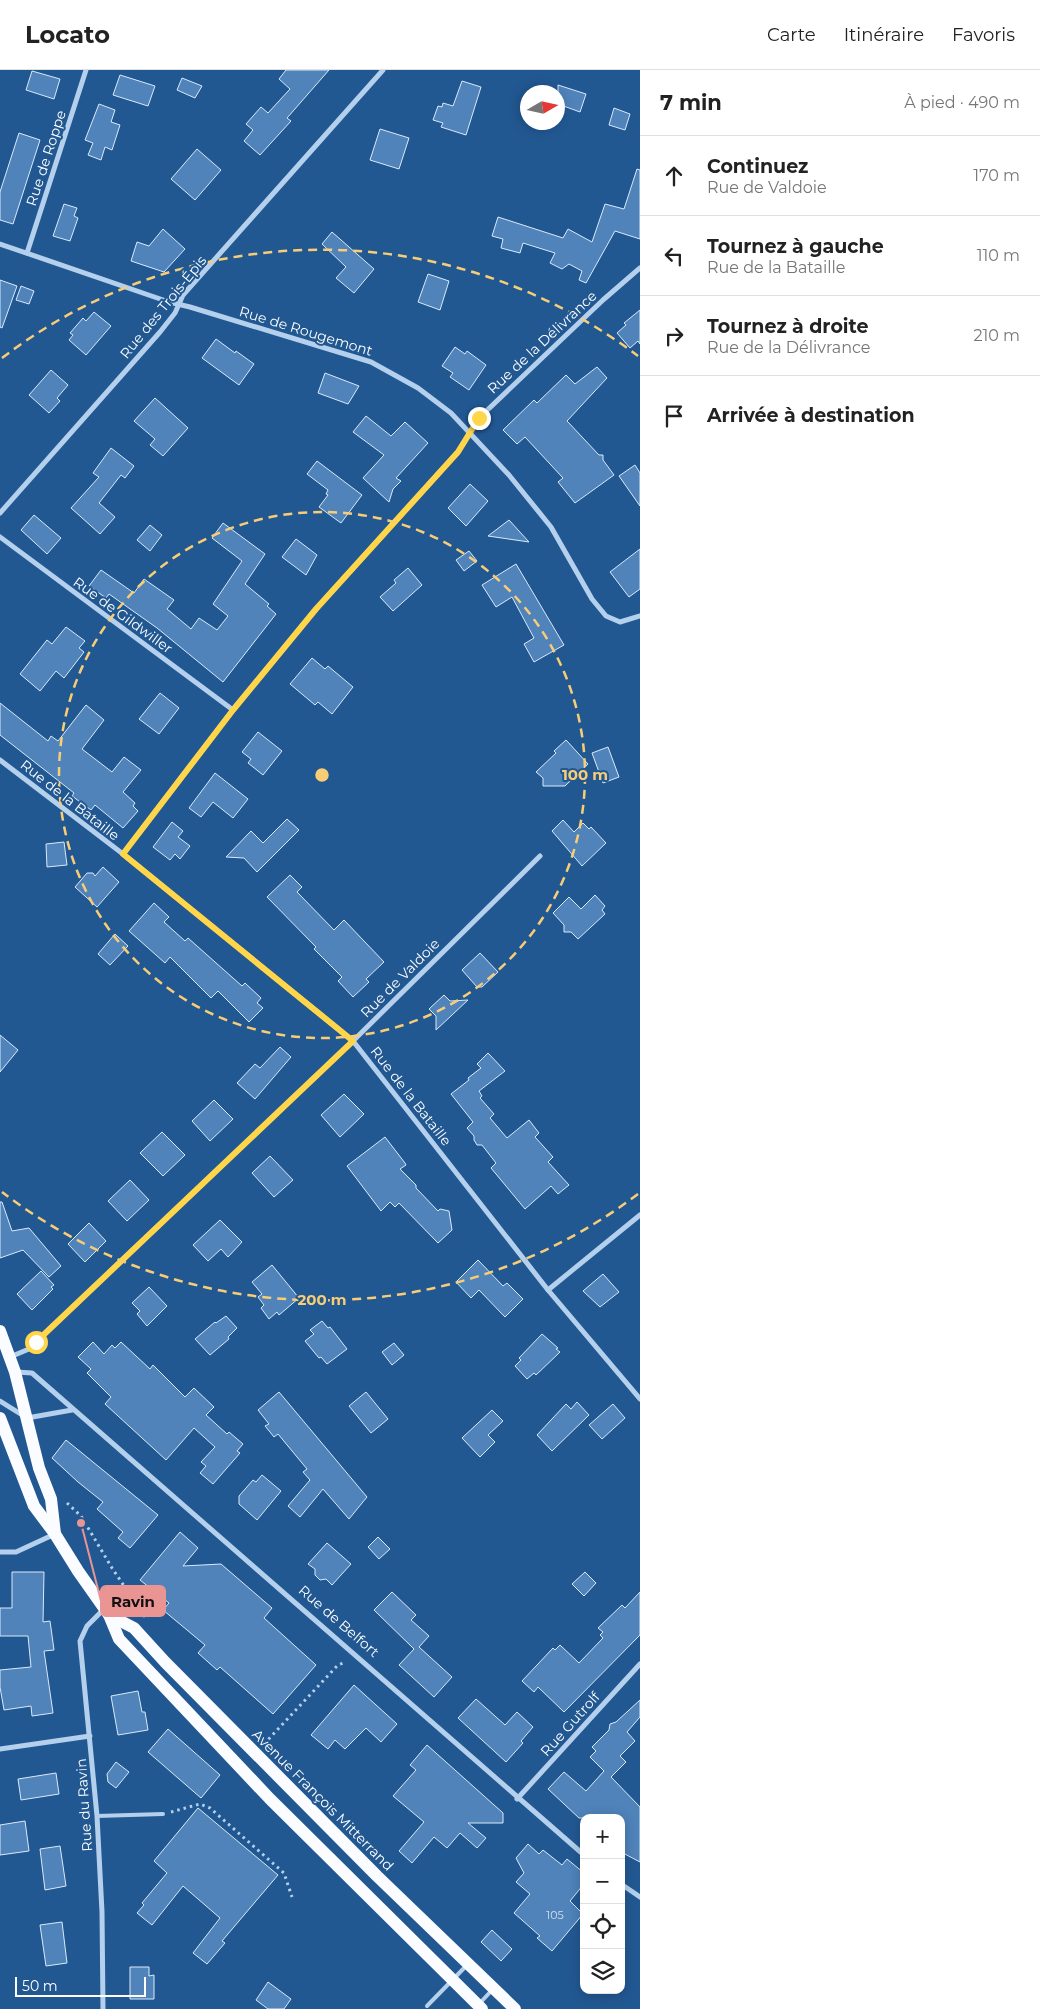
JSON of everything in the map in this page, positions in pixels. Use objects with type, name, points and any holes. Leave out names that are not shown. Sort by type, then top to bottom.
[{"type":"main road","points":[[0,1332],[15,1372],[26,1418]]},
{"type":"main road","name":"Avenue François Mitterrand","points":[[0,1418],[34,1506],[55,1534],[106,1612],[119,1639],[250,1778],[452,1979],[478,2008]]},
{"type":"main road","name":"Avenue François Mitterrand","points":[[26,1418],[39,1468],[51,1498],[55,1534]]},
{"type":"main road","name":"Avenue François Mitterrand","points":[[106,1612],[134,1628],[165,1662],[322,1821],[515,2009]]},
{"type":"street","name":"Rue de Roppe","points":[[27,254],[86,70]]},
{"type":"street","name":"Rue des Trois-Épis","points":[[0,514],[160,332],[183,295],[383,70]]},
{"type":"street","name":"Rue de Rougemont","points":[[0,244],[179,304],[371,362],[418,388],[451,413],[509,475],[551,527],[592,599],[606,616],[620,622],[640,616]]},
{"type":"street","name":"Rue de la Délivrance","points":[[123,854],[233,710],[316,609],[458,452],[479,418],[603,300],[640,268]]},
{"type":"street","name":"Rue de Gildwiller","points":[[0,537],[233,710]]},
{"type":"street","name":"Rue de la Bataille","points":[[0,760],[123,854],[353,1041],[548,1290],[640,1399]]},
{"type":"street","name":"Rue de Valdoie","points":[[10,1357],[29,1349],[353,1041],[540,856]]},
{"type":"street","points":[[548,1290],[640,1215]]},
{"type":"street","name":"Rue de Belfort","points":[[15,1372],[32,1373],[72,1410],[358,1657],[580,1853]]},
{"type":"street","points":[[0,1401],[26,1418],[72,1410]]},
{"type":"street","points":[[0,1552],[16,1552],[55,1534]]},
{"type":"street","name":"Rue du Ravin","points":[[103,2009],[102,1912],[98,1816],[80,1641],[87,1626],[106,1612]]},
{"type":"street","name":"Rue Gutrolf","points":[[518,1799],[640,1664]]},
{"type":"street","points":[[0,1749],[90,1736]]},
{"type":"street","points":[[625,1887],[640,1897]]},
{"type":"lane","points":[[98,1816],[163,1814]]},
{"type":"lane","points":[[427,2006],[468,1964]]},
{"type":"lane","points":[[478,2008],[494,1989]]},
{"type":"path","points":[[66,1502],[81,1516],[112,1568],[146,1618]]},
{"type":"path","points":[[257,1738],[264,1745],[338,1665],[358,1657]]},
{"type":"path","points":[[163,1814],[200,1804],[210,1808],[284,1873],[292,1896]]},
{"type":"building","points":[[286,70],[329,70],[287,118],[291,121],[260,155],[244,141],[253,130],[246,124],[261,107],[268,113],[290,89],[279,79]]},
{"type":"building","points":[[32,71],[60,79],[54,99],[26,90]]},
{"type":"building","points":[[120,75],[155,86],[148,106],[113,95]]},
{"type":"building","points":[[182,78],[202,86],[195,98],[177,90]]},
{"type":"building","points":[[462,81],[481,87],[466,135],[441,127],[443,123],[433,120],[438,106],[442,107],[443,103],[453,106]]},
{"type":"building","points":[[565,87],[586,94],[580,112],[565,107]]},
{"type":"building","points":[[99,104],[115,110],[111,122],[120,125],[112,150],[105,147],[101,160],[88,155],[93,143],[85,140]]},
{"type":"building","points":[[614,108],[630,114],[625,130],[609,125]]},
{"type":"building","points":[[380,129],[409,138],[399,169],[370,160]]},
{"type":"building","points":[[19,133],[40,140],[13,224],[0,220],[0,192]]},
{"type":"building","points":[[197,149],[221,170],[195,200],[171,179]]},
{"type":"building","points":[[637,169],[640,170],[640,239],[615,231],[586,283],[579,280],[582,271],[569,264],[562,269],[550,263],[555,253],[523,243],[520,253],[501,248],[503,239],[492,236],[498,217],[563,238],[568,229],[592,242],[605,204],[624,209]]},
{"type":"building","points":[[64,204],[77,208],[74,216],[78,218],[70,241],[53,236]]},
{"type":"building","points":[[163,229],[185,249],[164,272],[131,261],[137,242],[149,246]]},
{"type":"building","points":[[332,232],[374,269],[354,293],[336,278],[346,267],[322,244]]},
{"type":"building","points":[[428,274],[449,281],[440,310],[418,302]]},
{"type":"building","points":[[0,280],[17,286],[2,328],[0,327]]},
{"type":"building","points":[[21,286],[34,291],[29,304],[16,300]]},
{"type":"building","points":[[640,310],[640,344],[638,341],[630,348],[617,333],[626,325],[624,323]]},
{"type":"building","points":[[94,312],[111,326],[86,355],[69,340],[73,335],[70,333],[83,318],[86,321]]},
{"type":"building","points":[[216,339],[254,364],[239,385],[202,358]]},
{"type":"building","points":[[455,347],[465,354],[467,351],[486,365],[469,390],[450,377],[453,373],[442,366]]},
{"type":"building","points":[[597,367],[607,378],[567,421],[599,455],[603,455],[603,460],[614,475],[575,503],[558,482],[563,478],[525,437],[517,444],[503,430],[534,400],[537,403],[566,375],[575,384]]},
{"type":"building","points":[[51,370],[68,385],[57,398],[60,401],[49,413],[29,395]]},
{"type":"building","points":[[325,373],[359,386],[348,404],[318,393]]},
{"type":"building","points":[[155,398],[188,428],[163,456],[150,445],[155,439],[134,421]]},
{"type":"building","points":[[366,416],[391,436],[405,422],[428,443],[396,478],[401,481],[393,489],[389,502],[363,478],[384,455],[353,432]]},
{"type":"building","points":[[111,448],[134,466],[125,478],[121,475],[99,503],[115,517],[100,534],[71,508],[99,477],[93,473]]},
{"type":"building","points":[[317,461],[362,495],[341,523],[319,507],[328,495],[326,494],[328,490],[307,474]]},
{"type":"building","points":[[635,465],[640,473],[640,506],[619,476]]},
{"type":"building","points":[[470,484],[488,501],[466,526],[448,508]]},
{"type":"building","points":[[34,515],[61,538],[47,554],[21,530]]},
{"type":"building","points":[[509,520],[529,542],[488,536]]},
{"type":"building","points":[[223,523],[265,554],[245,584],[269,604],[267,606],[276,614],[223,682],[157,628],[109,594],[106,598],[89,586],[101,570],[134,593],[144,579],[174,600],[167,609],[191,629],[199,618],[217,630],[228,616],[213,604],[242,561],[212,538]]},
{"type":"building","points":[[150,525],[162,535],[150,551],[137,540]]},
{"type":"building","points":[[296,539],[317,555],[306,575],[282,557]]},
{"type":"building","points":[[640,549],[640,589],[629,597],[610,572]]},
{"type":"building","points":[[469,551],[477,561],[464,571],[456,560]]},
{"type":"building","points":[[516,564],[564,645],[534,662],[524,644],[534,638],[512,597],[496,607],[482,585]]},
{"type":"building","points":[[408,568],[422,585],[393,611],[380,597],[396,583],[394,580]]},
{"type":"building","points":[[66,627],[85,641],[79,648],[84,652],[64,678],[56,671],[40,691],[20,674],[47,640],[52,644]]},
{"type":"building","points":[[312,658],[325,669],[328,666],[353,687],[332,714],[318,702],[315,705],[290,684]]},
{"type":"building","points":[[160,693],[179,708],[159,734],[139,719]]},
{"type":"building","points":[[0,703],[48,741],[51,736],[58,741],[86,705],[104,720],[82,749],[112,772],[124,757],[141,770],[123,792],[135,803],[133,806],[138,811],[123,828],[95,805],[91,810],[72,796],[74,793],[0,735]]},
{"type":"building","points":[[258,732],[282,751],[263,775],[248,763],[251,759],[242,752]]},
{"type":"building","points":[[566,740],[588,764],[565,786],[543,786],[543,778],[536,772],[556,753],[554,751]]},
{"type":"building","points":[[608,747],[619,777],[603,783],[592,753]]},
{"type":"building","points":[[215,773],[248,799],[233,818],[213,802],[201,817],[189,808]]},
{"type":"building","points":[[287,819],[299,830],[257,872],[244,858],[226,857],[251,831],[263,843]]},
{"type":"building","points":[[563,820],[574,832],[583,823],[589,829],[591,827],[606,843],[582,866],[552,831]]},
{"type":"building","points":[[172,822],[183,831],[178,837],[190,846],[180,859],[175,854],[170,860],[153,847]]},
{"type":"building","points":[[64,842],[67,865],[47,867],[46,844]]},
{"type":"building","points":[[103,867],[119,882],[97,907],[75,887],[87,873],[93,873],[95,876]]},
{"type":"building","points":[[290,875],[302,887],[297,892],[334,930],[344,920],[384,962],[366,979],[369,982],[353,997],[338,981],[342,977],[314,949],[316,947],[267,897]]},
{"type":"building","points":[[595,895],[605,906],[602,910],[605,914],[578,939],[571,932],[564,932],[564,925],[553,913],[569,897],[581,909]]},
{"type":"building","points":[[154,903],[169,917],[164,922],[185,941],[188,938],[242,986],[245,983],[261,998],[257,1003],[263,1008],[249,1022],[218,991],[211,998],[170,957],[165,963],[129,931]]},
{"type":"building","points":[[115,934],[128,946],[110,965],[98,954]]},
{"type":"building","points":[[480,953],[498,972],[482,987],[477,987],[462,970]]},
{"type":"building","points":[[444,995],[450,1001],[468,1000],[436,1030],[436,1016],[429,1009]]},
{"type":"building","points":[[0,1035],[18,1050],[0,1072]]},
{"type":"building","points":[[280,1047],[291,1057],[255,1099],[237,1083],[255,1064],[260,1068]]},
{"type":"building","points":[[488,1053],[505,1071],[479,1091],[482,1096],[480,1098],[494,1114],[490,1118],[507,1138],[529,1120],[539,1133],[535,1137],[553,1157],[548,1162],[569,1185],[558,1194],[551,1186],[525,1209],[491,1168],[496,1163],[482,1145],[477,1145],[474,1136],[467,1128],[473,1122],[451,1094],[481,1068],[477,1064]]},
{"type":"building","points":[[344,1094],[364,1114],[340,1137],[321,1115]]},
{"type":"building","points":[[214,1100],[233,1119],[210,1141],[192,1121]]},
{"type":"building","points":[[162,1132],[185,1155],[163,1176],[140,1153]]},
{"type":"building","points":[[385,1137],[406,1165],[400,1169],[416,1185],[416,1188],[438,1211],[440,1209],[449,1211],[452,1230],[438,1243],[399,1203],[395,1207],[390,1202],[381,1211],[347,1166]]},
{"type":"building","points":[[270,1156],[293,1180],[274,1197],[252,1173]]},
{"type":"building","points":[[130,1180],[149,1200],[127,1221],[108,1201]]},
{"type":"building","points":[[0,1202],[2,1202],[12,1231],[29,1228],[61,1266],[49,1277],[23,1250],[0,1258]]},
{"type":"building","points":[[220,1220],[242,1242],[228,1257],[221,1249],[208,1261],[193,1245]]},
{"type":"building","points":[[89,1223],[106,1241],[85,1262],[68,1244]]},
{"type":"building","points":[[478,1260],[503,1286],[507,1283],[523,1299],[505,1317],[479,1290],[471,1298],[456,1282]]},
{"type":"building","points":[[272,1265],[299,1298],[279,1315],[277,1312],[269,1319],[261,1308],[264,1305],[258,1297],[262,1294],[252,1282]]},
{"type":"building","points":[[41,1271],[54,1285],[51,1287],[53,1289],[32,1310],[17,1294]]},
{"type":"building","points":[[603,1274],[619,1292],[600,1307],[583,1291]]},
{"type":"building","points":[[149,1287],[167,1306],[147,1326],[137,1314],[140,1311],[132,1303]]},
{"type":"building","points":[[226,1316],[237,1328],[228,1337],[229,1339],[210,1355],[195,1339],[215,1322]]},
{"type":"building","points":[[322,1321],[328,1328],[330,1327],[347,1349],[327,1364],[321,1357],[319,1358],[305,1341],[314,1334],[310,1330]]},
{"type":"building","points":[[542,1334],[560,1352],[536,1375],[534,1373],[527,1379],[515,1366],[521,1360],[519,1358]]},
{"type":"building","points":[[93,1342],[104,1354],[112,1345],[115,1348],[121,1342],[150,1369],[153,1365],[185,1397],[194,1388],[214,1407],[206,1415],[227,1434],[229,1432],[243,1444],[237,1451],[240,1453],[213,1484],[200,1473],[206,1466],[201,1462],[215,1447],[194,1428],[166,1460],[105,1404],[111,1397],[87,1373],[91,1369],[78,1357]]},
{"type":"building","points":[[394,1343],[404,1355],[392,1365],[382,1352]]},
{"type":"building","points":[[279,1392],[367,1497],[349,1519],[323,1489],[300,1517],[288,1506],[310,1480],[303,1472],[307,1469],[278,1434],[274,1437],[265,1426],[269,1424],[258,1410]]},
{"type":"building","points":[[366,1392],[388,1419],[371,1433],[349,1406]]},
{"type":"building","points":[[577,1402],[589,1415],[552,1451],[537,1435],[566,1404],[571,1409]]},
{"type":"building","points":[[613,1404],[625,1418],[602,1439],[589,1425]]},
{"type":"building","points":[[492,1410],[503,1421],[488,1435],[495,1442],[480,1457],[462,1438]]},
{"type":"building","points":[[66,1440],[158,1515],[130,1548],[118,1538],[123,1532],[97,1509],[103,1502],[52,1458]]},
{"type":"building","points":[[262,1475],[281,1491],[257,1520],[239,1504],[239,1496],[253,1480],[256,1482]]},
{"type":"building","points":[[180,1532],[198,1548],[183,1566],[221,1564],[272,1608],[264,1618],[316,1665],[273,1714],[220,1667],[217,1670],[198,1653],[205,1645],[163,1610],[169,1603],[140,1580]]},
{"type":"building","points":[[378,1537],[390,1549],[379,1559],[368,1547]]},
{"type":"building","points":[[327,1543],[351,1564],[332,1585],[326,1579],[320,1580],[315,1575],[315,1569],[308,1564]]},
{"type":"building","points":[[12,1572],[44,1572],[43,1622],[50,1621],[54,1650],[44,1651],[53,1713],[32,1716],[31,1706],[4,1710],[0,1687],[0,1670],[31,1667],[28,1636],[0,1636],[0,1608],[12,1608]]},
{"type":"building","points":[[585,1572],[596,1583],[584,1596],[572,1584]]},
{"type":"building","points":[[392,1592],[416,1615],[411,1620],[429,1636],[419,1647],[452,1677],[434,1697],[399,1665],[414,1649],[374,1610]]},
{"type":"building","points":[[640,1592],[640,1635],[564,1712],[538,1687],[534,1692],[522,1681],[553,1648],[555,1650],[560,1645],[579,1663],[603,1638],[600,1635],[603,1632],[598,1628],[622,1605],[625,1608]]},
{"type":"building","points":[[354,1685],[397,1724],[381,1742],[366,1728],[345,1749],[335,1740],[328,1749],[311,1735]]},
{"type":"building","points":[[138,1691],[142,1712],[145,1712],[148,1730],[118,1735],[111,1696]]},
{"type":"building","points":[[476,1699],[505,1725],[517,1712],[533,1727],[521,1741],[523,1743],[506,1762],[458,1718]]},
{"type":"building","points":[[640,1700],[640,1717],[627,1732],[635,1741],[620,1756],[626,1762],[611,1777],[640,1807],[640,1862],[625,1854],[625,1814],[580,1814],[579,1818],[548,1789],[564,1772],[586,1791],[604,1771],[590,1757],[596,1751],[592,1747],[609,1730],[610,1724],[616,1722]]},
{"type":"building","points":[[168,1729],[220,1775],[201,1798],[148,1752]]},
{"type":"building","points":[[427,1745],[503,1813],[503,1823],[468,1823],[486,1838],[477,1848],[460,1833],[447,1848],[434,1837],[412,1863],[399,1851],[424,1822],[393,1796],[416,1770],[410,1765]]},
{"type":"building","points":[[116,1762],[129,1772],[116,1788],[108,1782],[107,1774]]},
{"type":"building","points":[[56,1773],[59,1794],[21,1800],[18,1779]]},
{"type":"building","points":[[198,1808],[278,1875],[222,1941],[225,1943],[207,1964],[193,1953],[220,1918],[183,1886],[152,1925],[137,1913],[144,1905],[142,1903],[167,1873],[154,1861]]},
{"type":"building","points":[[25,1821],[29,1851],[0,1855],[0,1825]]},
{"type":"building","points":[[528,1844],[539,1854],[543,1850],[562,1865],[567,1859],[580,1870],[580,1889],[570,1901],[580,1911],[580,1918],[552,1951],[537,1938],[540,1936],[514,1913],[530,1894],[516,1882],[524,1873],[516,1858]]},
{"type":"building","points":[[60,1846],[66,1886],[45,1890],[40,1849]]},
{"type":"building","points":[[62,1922],[67,1963],[46,1966],[40,1925]]},
{"type":"building","points":[[492,1930],[512,1949],[501,1961],[481,1942]]},
{"type":"building","points":[[130,1967],[149,1967],[149,1976],[154,1975],[154,1999],[130,1999]]},
{"type":"building","points":[[268,1982],[291,1999],[284,2009],[268,2009],[256,2000]]},
{"type":"place","name":"Ravin","points":[[81,1523]]},
{"type":"route","points":[[36,1342],[353,1041],[123,854],[233,710],[316,609],[458,452],[479,418]]}]
